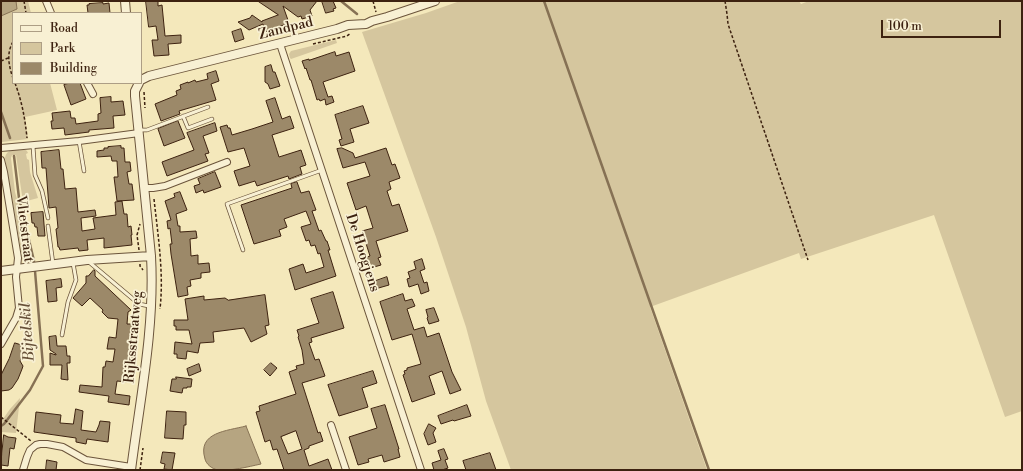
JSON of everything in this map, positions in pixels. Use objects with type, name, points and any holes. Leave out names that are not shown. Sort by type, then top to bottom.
[{"type":"street","points":[[46,1],[51,12]]},
{"type":"street","points":[[126,1],[126,12]]},
{"type":"street","name":"Zandpad","points":[[142,80],[149,76],[280,44],[348,25],[366,24],[372,20],[387,17],[435,1]]},
{"type":"street","name":"De Hoogjens","points":[[280,44],[421,470]]},
{"type":"street","points":[[88,84],[93,94]]},
{"type":"street","name":"Rijksstraatweg","points":[[131,469],[147,361],[152,277],[135,96],[138,84]]},
{"type":"street","points":[[1,148],[79,141],[139,132]]},
{"type":"street","name":"Vlietstraat","points":[[1,160],[18,258],[16,277],[19,308],[16,318],[1,344]]},
{"type":"street","points":[[144,188],[165,186],[227,162]]},
{"type":"street","points":[[1,270],[87,260],[151,256]]},
{"type":"street","points":[[331,425],[346,470]]},
{"type":"street","points":[[23,470],[30,450],[36,445],[47,444],[63,447],[86,460],[131,469]]},
{"type":"lane","points":[[139,132],[208,107]]},
{"type":"lane","points":[[183,116],[188,128],[212,119]]},
{"type":"lane","points":[[79,141],[84,171]]},
{"type":"lane","points":[[30,146],[35,175],[42,191],[48,218]]},
{"type":"lane","points":[[243,250],[227,204],[322,170]]},
{"type":"lane","points":[[48,226],[53,264]]},
{"type":"lane","points":[[87,260],[138,304],[151,307]]},
{"type":"lane","points":[[62,335],[68,302],[76,280],[73,262]]},
{"type":"path","points":[[24,1],[26,12]]},
{"type":"path","points":[[374,1],[376,12]]},
{"type":"path","points":[[725,1],[728,24],[808,260]]},
{"type":"path","points":[[12,44],[9,49],[8,61],[12,75]]},
{"type":"path","points":[[1,61],[9,58]]},
{"type":"path","points":[[15,84],[25,117],[30,146]]},
{"type":"path","name":"Rijksstraatweg","points":[[140,223],[137,235],[140,266],[146,274]]},
{"type":"path","name":"Rijksstraatweg","points":[[138,304],[131,366],[139,366],[139,361]]},
{"type":"path","points":[[1,417],[36,445]]},
{"type":"green space","points":[[16,1],[28,1],[31,12],[12,12],[12,84],[50,84],[57,110],[25,117],[28,139],[2,142],[1,16],[17,9]]},
{"type":"green space","points":[[460,1],[799,1],[801,4],[809,1],[1022,1],[1022,411],[1005,417],[934,215],[801,259],[799,253],[650,307],[707,470],[511,470],[486,401],[466,327],[436,237],[362,32]]},
{"type":"green space","points":[[336,40],[337,43],[291,59],[290,58],[289,54],[291,51]]},
{"type":"green space","points":[[24,149],[28,153],[26,154],[27,159],[29,160],[30,172],[38,198],[23,202],[16,155],[12,155],[11,158],[15,192],[33,262],[23,262],[5,158],[10,151]]},
{"type":"green space","points":[[20,398],[16,433],[1,432],[1,418],[3,419]]},
{"type":"shaded area","points":[[1,1],[16,1],[17,9],[1,16]]},
{"type":"shaded area","points":[[246,426],[261,464],[223,470],[218,470],[210,466],[206,461],[204,450],[205,443],[209,438],[215,434]]},
{"type":"building","points":[[146,1],[158,1],[158,6],[162,5],[165,36],[181,35],[181,43],[168,44],[169,55],[154,56],[152,40],[158,40],[156,26],[149,27]]},
{"type":"building","points":[[258,1],[317,1],[310,10],[312,16],[302,19],[301,16],[298,17],[283,6],[289,23],[265,32],[263,24],[249,30],[238,22],[250,18],[252,15],[262,22],[278,15]]},
{"type":"building","points":[[322,1],[333,1],[336,8],[333,9],[334,11],[326,13]]},
{"type":"building","points":[[109,3],[110,12],[88,12],[87,5]]},
{"type":"building","points":[[241,29],[244,39],[235,42],[232,32]]},
{"type":"building","points":[[335,52],[336,56],[349,52],[355,71],[323,82],[328,97],[332,96],[334,102],[326,105],[325,99],[320,101],[319,99],[317,100],[311,80],[302,61]]},
{"type":"building","points":[[271,65],[280,86],[270,89],[268,84],[265,82],[265,67]]},
{"type":"building","points":[[216,71],[219,81],[211,84],[216,100],[179,111],[180,114],[161,121],[155,104],[177,95],[176,91],[181,89],[180,85],[195,80],[196,82],[208,79],[207,74]]},
{"type":"building","points":[[80,84],[86,99],[71,105],[64,85]]},
{"type":"building","points":[[111,97],[111,102],[123,101],[125,115],[113,116],[114,128],[89,130],[89,132],[65,135],[64,128],[52,129],[52,113],[70,111],[71,118],[75,118],[76,124],[98,121],[98,114],[101,113],[100,98]]},
{"type":"building","points":[[275,98],[282,119],[290,116],[294,128],[272,135],[279,157],[301,150],[306,165],[300,167],[302,174],[289,179],[288,176],[257,186],[255,181],[239,186],[234,171],[250,166],[244,148],[228,152],[220,127],[227,125],[228,128],[230,128],[232,135],[273,122],[266,101]]},
{"type":"building","points":[[363,106],[369,123],[350,129],[354,142],[341,146],[339,140],[342,139],[335,115]]},
{"type":"building","points":[[178,121],[185,138],[164,146],[158,129]]},
{"type":"building","points":[[215,123],[217,131],[203,136],[209,153],[205,154],[208,161],[167,176],[162,162],[194,150],[187,133]]},
{"type":"building","points":[[121,146],[121,148],[124,148],[125,162],[130,162],[131,171],[127,172],[129,184],[132,184],[134,200],[117,201],[114,177],[118,177],[117,161],[112,161],[111,156],[97,157],[97,151],[104,150],[104,148],[108,147]]},
{"type":"building","points":[[342,148],[353,153],[355,158],[386,148],[392,165],[395,164],[400,178],[389,182],[391,189],[387,191],[392,206],[399,204],[408,231],[376,241],[381,257],[378,258],[381,265],[368,267],[365,258],[370,256],[362,231],[373,228],[366,206],[356,210],[347,183],[370,176],[365,162],[343,168],[337,149]]},
{"type":"building","points":[[59,150],[65,189],[76,188],[78,212],[95,210],[96,216],[81,218],[82,231],[95,229],[93,218],[116,215],[115,202],[122,201],[124,214],[127,214],[128,227],[131,226],[132,245],[104,248],[104,238],[87,240],[88,250],[79,251],[78,248],[60,250],[58,247],[56,229],[58,228],[56,207],[49,208],[46,168],[42,168],[41,152]]},
{"type":"building","points":[[215,172],[221,187],[204,193],[203,190],[196,193],[194,186],[200,184],[198,179]]},
{"type":"building","points":[[297,182],[301,193],[309,191],[316,210],[312,211],[319,231],[321,230],[327,241],[330,250],[328,250],[336,276],[295,290],[289,269],[303,264],[306,273],[324,267],[320,253],[318,254],[315,245],[311,246],[309,240],[306,241],[301,227],[311,224],[306,211],[284,219],[287,227],[279,230],[281,236],[254,244],[241,205],[292,188],[291,184]]},
{"type":"building","points":[[180,192],[187,210],[176,214],[178,226],[180,226],[180,232],[196,231],[197,238],[190,239],[191,256],[198,255],[198,264],[209,263],[210,272],[201,273],[201,278],[190,280],[191,286],[187,287],[188,295],[178,297],[171,254],[170,244],[172,244],[170,228],[168,229],[167,221],[171,220],[165,201],[175,197],[174,194]]},
{"type":"building","points":[[43,212],[45,236],[38,236],[37,227],[35,227],[34,223],[32,223],[31,213]]},
{"type":"building","points":[[422,259],[425,269],[420,271],[424,283],[427,282],[429,291],[421,294],[418,284],[409,287],[407,279],[410,278],[408,272],[416,269],[414,262]]},
{"type":"building","points":[[94,270],[95,276],[131,310],[128,312],[127,324],[132,324],[127,371],[129,372],[129,380],[127,382],[117,381],[115,394],[130,396],[129,405],[108,402],[109,396],[79,392],[80,385],[102,387],[103,367],[105,367],[106,361],[113,362],[115,349],[107,349],[109,337],[116,338],[118,319],[108,318],[102,312],[103,310],[90,298],[82,306],[73,298],[86,283],[86,276]]},
{"type":"building","points":[[387,277],[389,285],[375,289],[373,282]]},
{"type":"building","points":[[61,279],[62,287],[56,288],[57,301],[48,302],[46,281]]},
{"type":"building","points":[[333,292],[344,328],[311,338],[312,342],[309,343],[315,360],[319,359],[325,376],[302,383],[318,433],[320,432],[323,441],[309,446],[309,448],[304,450],[309,466],[328,459],[332,470],[284,470],[277,449],[273,450],[270,440],[265,442],[256,412],[260,411],[259,406],[296,394],[289,372],[297,369],[296,366],[304,364],[297,330],[319,323],[311,299]],"holes":[[[296,431],[302,449],[288,454],[281,437]]]},
{"type":"building","points":[[403,294],[405,301],[412,299],[415,306],[407,309],[414,330],[424,327],[427,337],[439,333],[452,372],[461,390],[450,394],[442,371],[429,376],[435,394],[412,402],[403,375],[405,374],[404,371],[407,370],[407,368],[421,364],[412,334],[392,340],[380,302]]},
{"type":"building","points":[[265,295],[269,325],[265,326],[267,334],[251,342],[244,328],[213,332],[214,342],[200,343],[198,353],[187,351],[186,359],[177,358],[177,354],[174,354],[175,342],[192,344],[189,330],[176,330],[176,326],[174,326],[174,320],[188,320],[185,299],[204,296],[204,300],[225,298],[228,300]]},
{"type":"building","points":[[434,308],[439,321],[429,324],[426,310]]},
{"type":"building","points":[[56,336],[57,346],[66,346],[67,356],[70,356],[70,363],[67,363],[68,380],[61,379],[62,365],[50,365],[50,353],[56,354],[50,350],[49,337]]},
{"type":"building","points":[[15,343],[25,346],[20,361],[23,366],[18,379],[12,388],[1,391],[1,375]]},
{"type":"building","points":[[271,363],[277,368],[270,376],[264,370]]},
{"type":"building","points":[[199,364],[201,371],[189,376],[187,369]]},
{"type":"building","points":[[373,371],[377,383],[362,388],[368,407],[339,416],[328,385]]},
{"type":"building","points":[[176,377],[192,379],[191,387],[183,388],[182,393],[170,391],[172,379],[176,379]]},
{"type":"building","points":[[385,405],[399,449],[400,457],[384,462],[382,455],[368,459],[369,462],[358,465],[349,437],[377,428],[371,409]]},
{"type":"building","points":[[467,405],[471,416],[441,424],[438,416]]},
{"type":"building","points":[[76,409],[83,411],[81,430],[96,432],[100,421],[110,422],[108,442],[87,439],[86,444],[76,442],[76,438],[34,432],[36,412],[61,415],[60,423],[73,424]]},
{"type":"building","points":[[167,411],[186,412],[186,425],[184,425],[183,439],[165,438]]},
{"type":"building","points":[[429,424],[436,428],[433,433],[436,442],[428,445],[424,434]]},
{"type":"building","points":[[4,435],[16,438],[14,449],[10,448],[8,466],[1,465]]},
{"type":"building","points":[[444,449],[448,459],[445,460],[448,468],[434,470],[432,463],[441,460],[438,451]]},
{"type":"building","points":[[163,452],[175,453],[172,470],[164,469],[165,464],[161,463]]},
{"type":"building","points":[[490,453],[496,470],[466,470],[463,461]]},
{"type":"building","points":[[47,460],[57,462],[56,470],[46,470]]},
{"type":"waterway","points":[[341,1],[357,14]]},
{"type":"waterway","points":[[544,1],[709,470]]},
{"type":"waterway","name":"Bijtelskil","points":[[1,112],[10,138]]},
{"type":"waterway","name":"Bijtelskil","points":[[14,156],[19,198],[34,261]]},
{"type":"waterway","name":"Bijtelskil","points":[[1,426],[30,390],[43,366],[35,271]]}]
